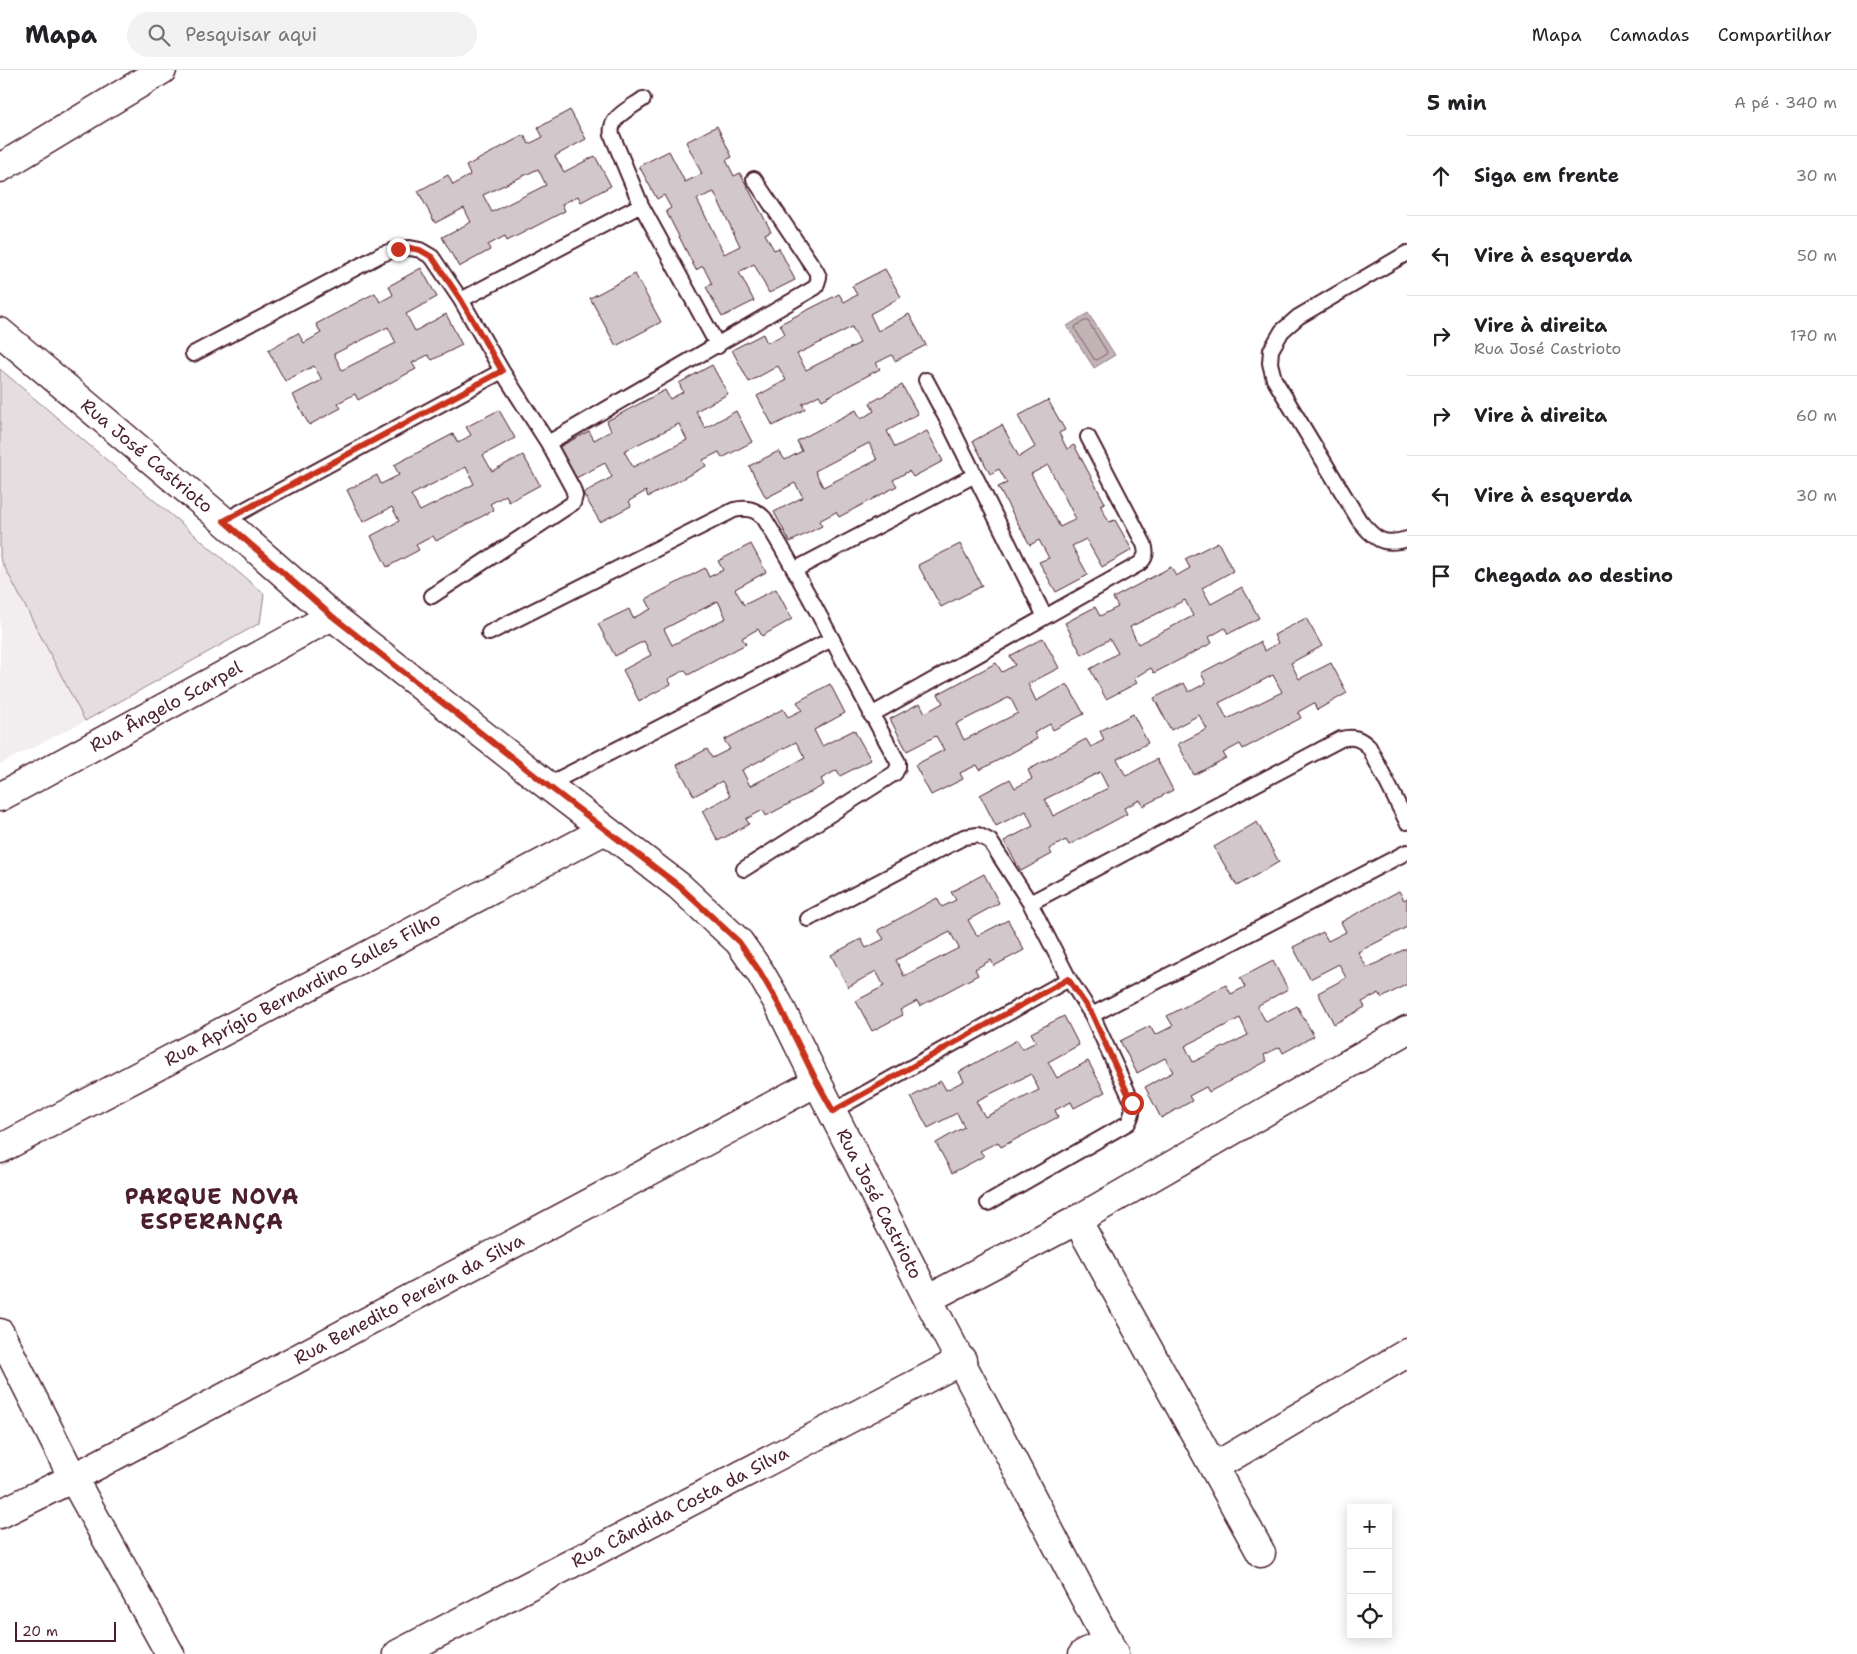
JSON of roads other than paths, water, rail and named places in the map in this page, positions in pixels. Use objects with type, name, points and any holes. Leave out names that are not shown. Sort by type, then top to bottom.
[{"type":"street","points":[[0,168],[162,70]]},
{"type":"street","name":"Rua José Castrioto","points":[[0,332],[224,521],[332,616],[679,886],[739,942],[760,972],[778,1003],[928,1299],[962,1360],[1111,1648]]},
{"type":"street","name":"Rua Ângelo Scarpel","points":[[0,797],[332,616]]},
{"type":"street","name":"Rua Aprígio Bernardino Salles Filho","points":[[0,1149],[605,830]]},
{"type":"street","points":[[928,1299],[1077,1220],[1407,1030]]},
{"type":"street","name":"Rua Benedito Pereira da Silva","points":[[0,1514],[73,1478],[817,1082]]},
{"type":"street","points":[[1077,1220],[1261,1553]]},
{"type":"street","points":[[0,1333],[73,1478],[170,1654]]},
{"type":"street","points":[[1214,1467],[1407,1353]]},
{"type":"street","name":"Rua Cândida Costa da Silva","points":[[398,1654],[962,1360]]},
{"type":"street","points":[[1083,1654],[1111,1648]]},
{"type":"lane","points":[[643,99],[614,120],[610,128],[641,205],[718,346]]},
{"type":"lane","points":[[548,443],[718,346],[809,292],[818,284],[819,277],[816,271],[754,179]]},
{"type":"lane","points":[[461,300],[641,205]]},
{"type":"lane","points":[[193,354],[382,254],[398,249],[410,248],[420,250],[432,257],[461,300],[502,371],[548,443],[575,496],[573,503],[432,596]]},
{"type":"lane","points":[[1407,253],[1298,317],[1282,331],[1271,350],[1270,362],[1274,379],[1359,520],[1372,535],[1386,542],[1407,539]]},
{"type":"lane","points":[[224,521],[502,371]]},
{"type":"lane","points":[[926,380],[1045,617]]},
{"type":"lane","points":[[871,715],[1139,564],[1145,555],[1144,544],[1088,436]]},
{"type":"lane","points":[[796,569],[975,475]]},
{"type":"lane","points":[[489,633],[734,510],[743,508],[758,512],[764,518],[796,569],[871,715],[898,762],[898,767],[895,773],[744,869]]},
{"type":"lane","points":[[547,785],[832,640]]},
{"type":"lane","points":[[1030,903],[1341,739],[1355,738],[1363,741],[1369,747],[1407,822]]},
{"type":"lane","points":[[808,919],[964,837],[978,835],[990,841],[1030,903],[1068,979],[1092,1014],[1130,1097],[1133,1109],[1128,1123],[988,1204]]},
{"type":"lane","points":[[1092,1014],[1407,852]]},
{"type":"lane","points":[[833,1111],[1068,979]]},
{"type":"water","points":[[1088,313],[1115,355],[1094,368],[1067,326]]},
{"type":"district","name":"PARQUE NOVA ESPERANÇA","points":[[212,1208]]}]
